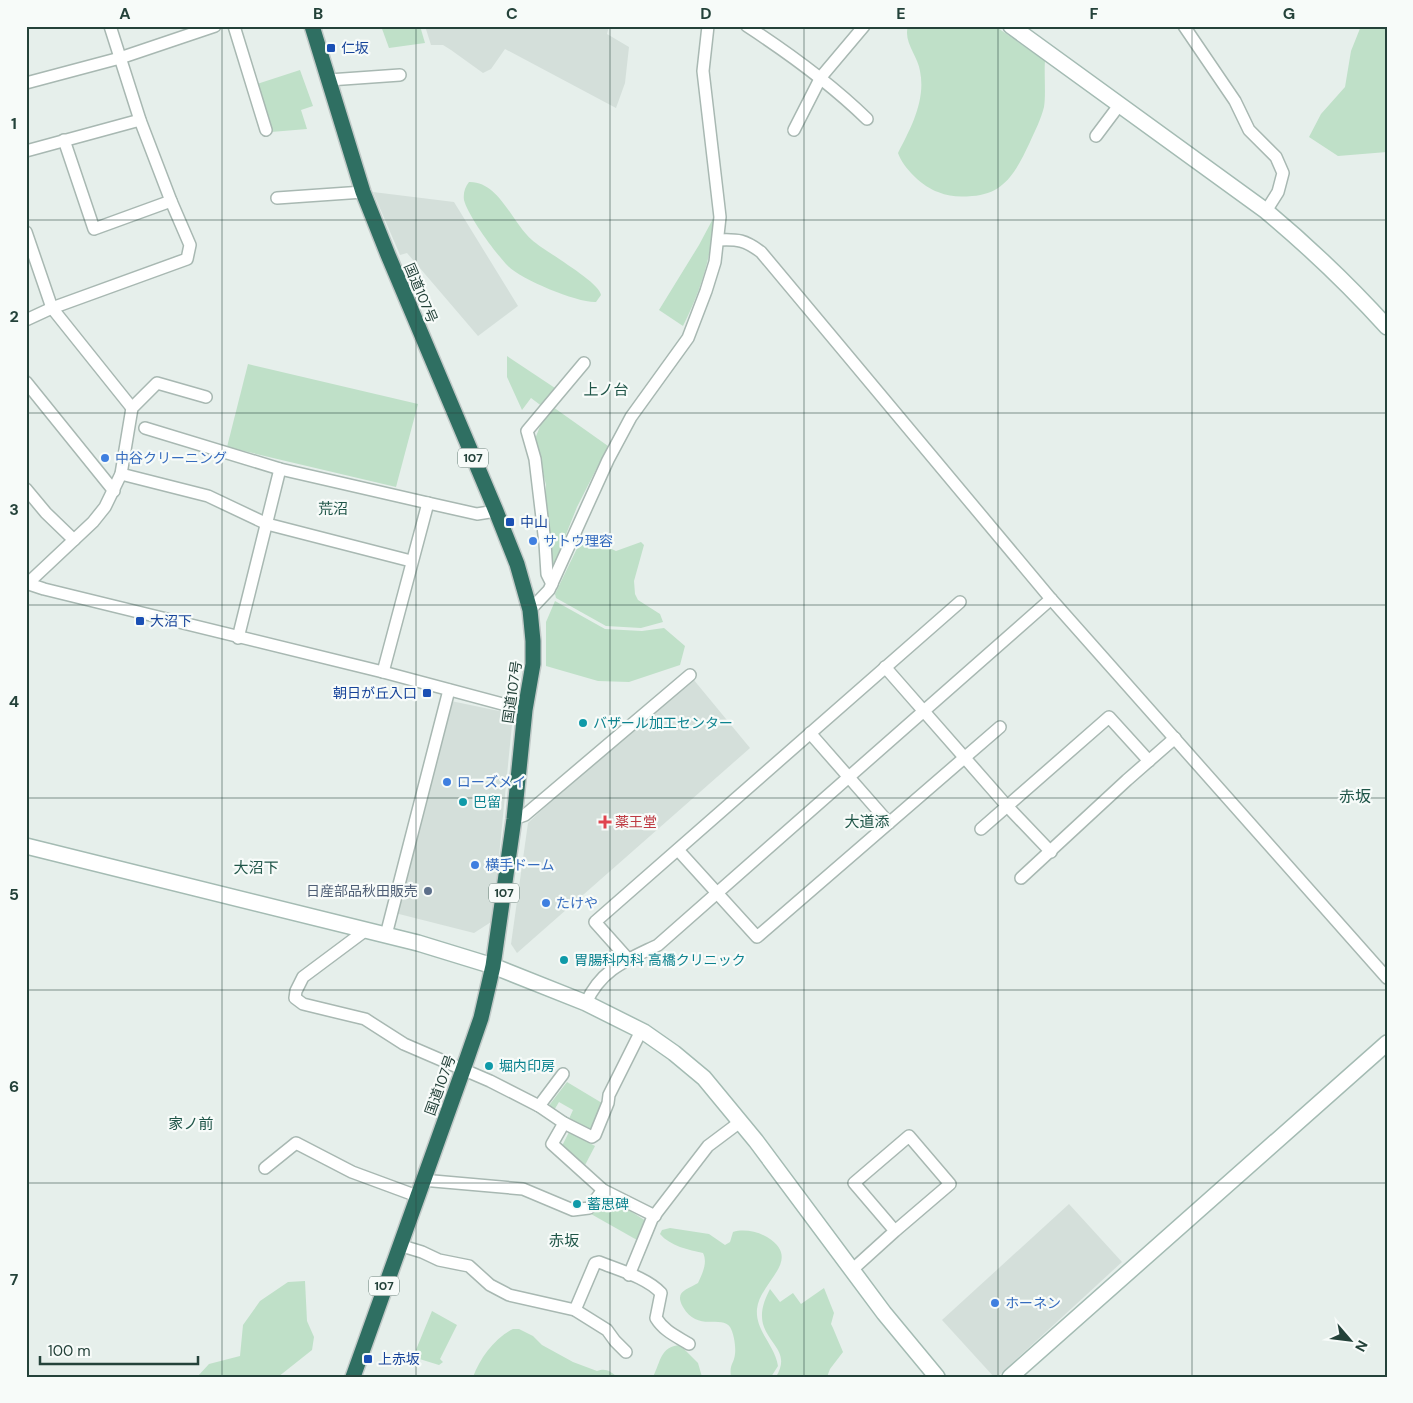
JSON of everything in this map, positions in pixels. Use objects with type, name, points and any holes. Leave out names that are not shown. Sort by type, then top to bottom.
[{"type":"highway","name":"国道107号","points":[[312,26],[364,192],[388,255],[517,564],[533,625],[533,664],[525,710],[514,819],[493,966],[481,1018],[352,1377]]},
{"type":"street","points":[[26,320],[52,308],[187,260],[190,245],[170,201],[140,120],[110,26]]},
{"type":"street","points":[[26,83],[120,58],[215,26]]},
{"type":"street","points":[[234,26],[266,130]]},
{"type":"street","points":[[530,610],[549,590],[608,460],[631,417],[688,338],[715,262],[720,217],[703,71],[708,26]]},
{"type":"street","points":[[747,26],[821,77],[867,119]]},
{"type":"street","points":[[794,130],[821,77],[864,26]]},
{"type":"street","points":[[1010,26],[1266,211],[1297,236],[1357,294],[1387,327]]},
{"type":"street","points":[[1184,26],[1235,101],[1249,130],[1276,157],[1283,173],[1278,192],[1266,211]]},
{"type":"street","points":[[329,80],[400,75]]},
{"type":"street","points":[[1096,136],[1120,104]]},
{"type":"street","points":[[26,151],[140,120]]},
{"type":"street","points":[[64,140],[94,229],[170,201]]},
{"type":"street","points":[[277,198],[364,192]]},
{"type":"street","points":[[26,232],[52,308],[132,408]]},
{"type":"street","points":[[718,240],[739,239],[749,243],[761,252],[1051,599],[1387,978]]},
{"type":"street","points":[[552,584],[547,574],[536,459],[527,432],[584,363]]},
{"type":"street","points":[[26,382],[114,491]]},
{"type":"street","points":[[27,584],[93,522],[105,507],[121,474],[132,408],[157,383],[206,398]]},
{"type":"street","points":[[145,428],[280,469],[477,514],[496,511]]},
{"type":"street","points":[[238,638],[280,469]]},
{"type":"street","points":[[121,474],[208,496],[267,524],[411,561]]},
{"type":"street","points":[[26,489],[46,513],[74,540]]},
{"type":"street","points":[[383,672],[411,561],[428,503]]},
{"type":"street","points":[[27,584],[238,638],[383,672],[525,710]]},
{"type":"street","points":[[586,1003],[592,989],[620,963],[658,946],[1051,599]]},
{"type":"street","points":[[628,959],[595,922],[960,602]]},
{"type":"street","points":[[885,667],[925,710],[964,758],[1007,806],[1051,852]]},
{"type":"street","points":[[514,819],[525,815],[690,675]]},
{"type":"street","points":[[386,935],[449,690]]},
{"type":"street","points":[[981,829],[1109,717],[1149,761]]},
{"type":"street","points":[[678,850],[757,937],[1000,727]]},
{"type":"street","points":[[810,733],[889,823]]},
{"type":"street","points":[[1021,878],[1175,738]]},
{"type":"street","points":[[26,846],[418,943],[493,966],[586,1003],[641,1031],[674,1053],[704,1078],[853,1269],[884,1313],[937,1377]]},
{"type":"street","points":[[366,930],[302,977],[295,998],[303,1004],[365,1019],[404,1044],[539,1106],[564,1123],[592,1136],[595,1135],[608,1103],[609,1094],[641,1031]]},
{"type":"street","points":[[1010,1377],[1387,1042]]},
{"type":"street","points":[[539,1106],[562,1074]]},
{"type":"street","points":[[629,1275],[655,1216],[708,1146],[740,1122]]},
{"type":"street","points":[[564,1123],[552,1144],[603,1190],[655,1216]]},
{"type":"street","points":[[853,1269],[950,1184],[909,1136],[854,1183],[895,1231]]},
{"type":"street","points":[[265,1168],[296,1143],[352,1172],[417,1196]]},
{"type":"street","points":[[422,1180],[523,1189],[573,1210],[589,1208],[603,1190]]},
{"type":"street","points":[[399,1245],[440,1260],[469,1266],[490,1285],[509,1295],[575,1310],[607,1330],[626,1352]]},
{"type":"street","points":[[575,1310],[596,1263],[599,1262],[642,1280],[661,1292],[656,1318],[667,1331],[689,1344]]},
{"type":"shaded area","points":[[425,26],[609,26],[607,34],[629,47],[625,83],[616,108],[505,49],[491,69],[483,73],[443,45],[431,45]]},
{"type":"shaded area","points":[[373,192],[454,202],[518,306],[478,336],[407,253],[400,255]]},
{"type":"shaded area","points":[[693,679],[750,748],[517,953],[511,944],[528,823],[598,757]]},
{"type":"shaded area","points":[[451,701],[513,714],[491,922],[474,933],[395,913]]},
{"type":"shaded area","points":[[1069,1204],[1122,1262],[997,1377],[994,1377],[942,1320]]},
{"type":"green space","points":[[381,26],[420,26],[425,43],[389,48]]},
{"type":"green space","points":[[908,26],[995,26],[1045,61],[1045,102],[1040,120],[1015,170],[994,191],[968,196],[942,194],[932,190],[920,181],[904,165],[898,153],[916,114],[921,93],[919,65],[907,38]]},
{"type":"green space","points":[[1361,26],[1387,26],[1387,152],[1338,156],[1309,137],[1321,114],[1345,87],[1351,51]]},
{"type":"green space","points":[[300,70],[313,106],[301,110],[307,129],[271,132],[257,84]]},
{"type":"green space","points":[[469,182],[489,188],[497,195],[532,240],[591,282],[601,295],[596,302],[577,299],[550,290],[525,278],[508,266],[483,234],[467,207],[464,195],[465,188]]},
{"type":"green space","points":[[715,215],[705,272],[683,326],[659,310]]},
{"type":"green space","points":[[507,356],[558,390],[543,407],[531,398],[522,410],[507,377]]},
{"type":"green space","points":[[248,364],[418,404],[396,487],[227,447]]},
{"type":"green space","points":[[553,407],[608,446],[577,507],[551,572],[544,510],[546,485],[535,439],[542,421]]},
{"type":"green space","points":[[586,537],[616,551],[641,542],[644,545],[634,581],[635,594],[638,600],[660,614],[663,622],[641,628],[606,626],[556,598],[555,594],[582,538]]},
{"type":"green space","points":[[555,601],[605,629],[642,631],[664,628],[685,646],[680,665],[629,682],[598,681],[546,666],[546,622]]},
{"type":"green space","points":[[567,1082],[602,1103],[591,1129],[568,1121],[573,1110],[559,1102],[553,1112],[547,1108]]},
{"type":"green space","points":[[569,1132],[595,1146],[584,1167],[562,1146]]},
{"type":"green space","points":[[602,1199],[613,1200],[646,1221],[637,1240],[591,1214]]},
{"type":"green space","points":[[670,1228],[709,1234],[725,1245],[730,1242],[733,1232],[750,1231],[767,1237],[777,1246],[781,1254],[781,1263],[765,1289],[757,1309],[759,1324],[773,1351],[778,1366],[771,1377],[731,1377],[735,1348],[734,1337],[730,1327],[721,1322],[695,1319],[683,1307],[681,1294],[698,1283],[705,1261],[703,1253],[669,1242],[660,1234],[662,1230]]},
{"type":"green space","points":[[305,1281],[307,1321],[314,1337],[312,1350],[278,1377],[197,1377],[209,1364],[240,1356],[243,1325],[260,1301],[288,1282]]},
{"type":"green space","points":[[824,1288],[834,1313],[831,1324],[843,1352],[830,1369],[827,1377],[776,1377],[780,1369],[780,1356],[767,1334],[762,1317],[764,1303],[770,1289],[780,1302],[793,1293],[801,1304]]},
{"type":"green space","points":[[432,1311],[457,1325],[440,1359],[443,1362],[439,1365],[413,1357]]},
{"type":"green space","points":[[513,1329],[519,1329],[533,1336],[542,1345],[573,1362],[597,1371],[608,1371],[617,1377],[473,1377],[494,1343]]},
{"type":"green space","points":[[680,1345],[698,1363],[702,1377],[653,1377],[665,1352],[673,1346]]},
{"type":"place","name":"仁坂","points":[[331,48]]},
{"type":"place","name":"中谷クリーニング","points":[[105,458]]},
{"type":"place","name":"中山","points":[[510,522]]},
{"type":"place","name":"サトウ理容","points":[[533,541]]},
{"type":"place","name":"大沼下","points":[[140,621]]},
{"type":"place","name":"朝日が丘入口","points":[[427,693]]},
{"type":"place","name":"バザール加工センター","points":[[583,723]]},
{"type":"place","name":"ローズメイ","points":[[447,782]]},
{"type":"place","name":"巴留","points":[[463,802]]},
{"type":"place","name":"薬王堂","points":[[605,822]]},
{"type":"place","name":"横手ドーム","points":[[475,865]]},
{"type":"place","name":"日産部品秋田販売","points":[[428,891]]},
{"type":"place","name":"たけや","points":[[546,903]]},
{"type":"place","name":"胃腸科内科 高橋クリニック","points":[[564,960]]},
{"type":"place","name":"堀内印房","points":[[489,1066]]},
{"type":"place","name":"蓄思碑","points":[[577,1204]]},
{"type":"place","name":"ホーネン","points":[[995,1303]]},
{"type":"place","name":"上赤坂","points":[[368,1359]]},
{"type":"district","name":"上ノ台","points":[[606,390]]},
{"type":"district","name":"荒沼","points":[[333,509]]},
{"type":"district","name":"赤坂","points":[[1355,796]]},
{"type":"district","name":"大道添","points":[[867,822]]},
{"type":"district","name":"大沼下","points":[[256,868]]},
{"type":"district","name":"家ノ前","points":[[191,1124]]},
{"type":"district","name":"赤坂","points":[[564,1241]]}]
